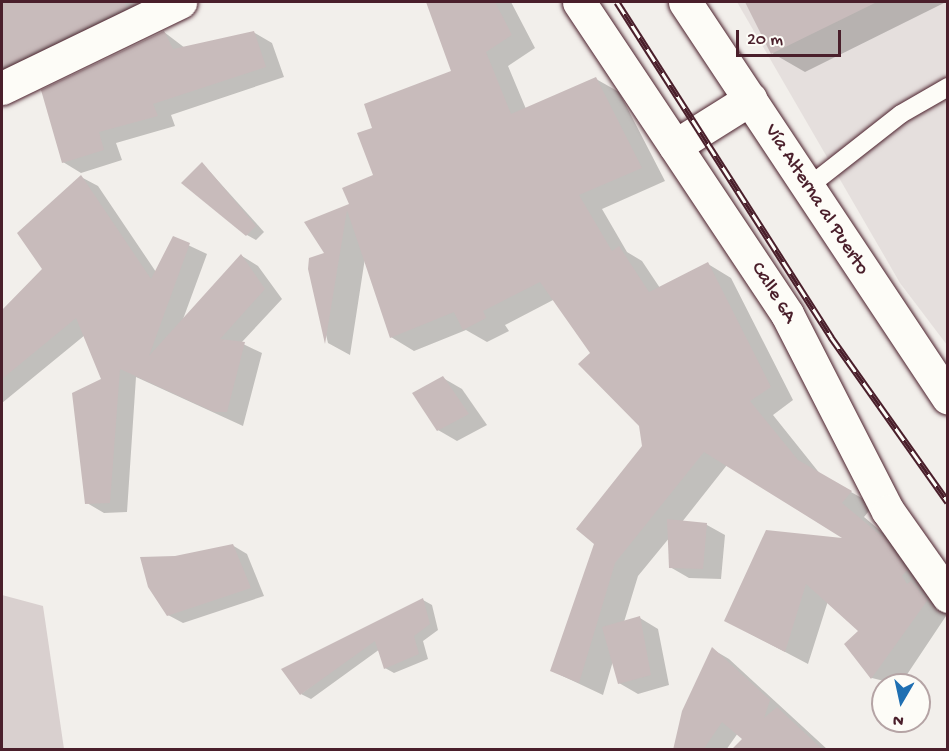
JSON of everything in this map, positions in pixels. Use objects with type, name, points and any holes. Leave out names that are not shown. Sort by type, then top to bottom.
[{"type":"street","points":[[2,88],[180,2]]},
{"type":"street","name":"Calle 6A","points":[[579,2],[788,314],[888,511],[948,596]]},
{"type":"street","name":"Vía Alterna al Puerto","points":[[685,2],[948,398]]},
{"type":"street","points":[[675,146],[750,99]]},
{"type":"lane","points":[[808,187],[901,114],[948,87]]},
{"type":"shaded area","points":[[737,2],[947,2],[947,345],[900,283]]},
{"type":"shaded area","points":[[2,595],[43,606],[64,749],[2,749]]},
{"type":"building","points":[[2,2],[125,2],[126,7],[2,67]]},
{"type":"building","points":[[426,2],[495,2],[512,35],[486,52],[511,114],[596,77],[642,168],[579,195],[612,251],[619,246],[649,292],[708,262],[771,387],[750,401],[798,460],[852,491],[842,503],[885,539],[907,570],[902,576],[907,584],[911,581],[927,601],[875,673],[871,673],[871,679],[844,644],[858,631],[806,584],[785,652],[724,621],[766,530],[842,538],[704,452],[615,563],[579,683],[550,671],[594,544],[576,529],[642,446],[639,426],[578,364],[590,353],[540,282],[483,311],[486,318],[463,330],[454,312],[390,338],[347,210],[325,344],[308,269],[309,258],[324,253],[304,222],[349,204],[342,188],[373,175],[357,133],[372,128],[364,104],[451,71]]},
{"type":"building","points":[[745,2],[877,2],[771,54]]},
{"type":"building","points":[[164,31],[173,49],[254,31],[266,67],[153,104],[158,116],[99,132],[104,150],[62,163],[41,90]]},
{"type":"building","points":[[202,162],[256,226],[246,236],[181,183]]},
{"type":"building","points":[[81,175],[151,279],[173,236],[190,243],[149,356],[241,254],[265,289],[220,339],[245,342],[227,412],[214,412],[120,369],[110,503],[85,504],[72,393],[101,379],[76,318],[2,379],[2,310],[42,269],[17,233]]},
{"type":"building","points":[[443,376],[469,414],[437,431],[412,393]]},
{"type":"building","points":[[667,519],[707,523],[703,569],[669,568]]},
{"type":"building","points":[[233,544],[251,588],[167,616],[148,587],[140,557],[175,556]]},
{"type":"building","points":[[423,598],[430,624],[414,636],[419,654],[384,669],[375,641],[300,695],[281,669]]},
{"type":"building","points":[[640,616],[651,675],[618,684],[602,627]]},
{"type":"building","points":[[712,647],[770,700],[764,718],[777,707],[823,750],[731,750],[742,739],[722,722],[703,750],[673,750],[682,711]]},
{"type":"railway","points":[[617,2],[831,337],[948,502]]}]
